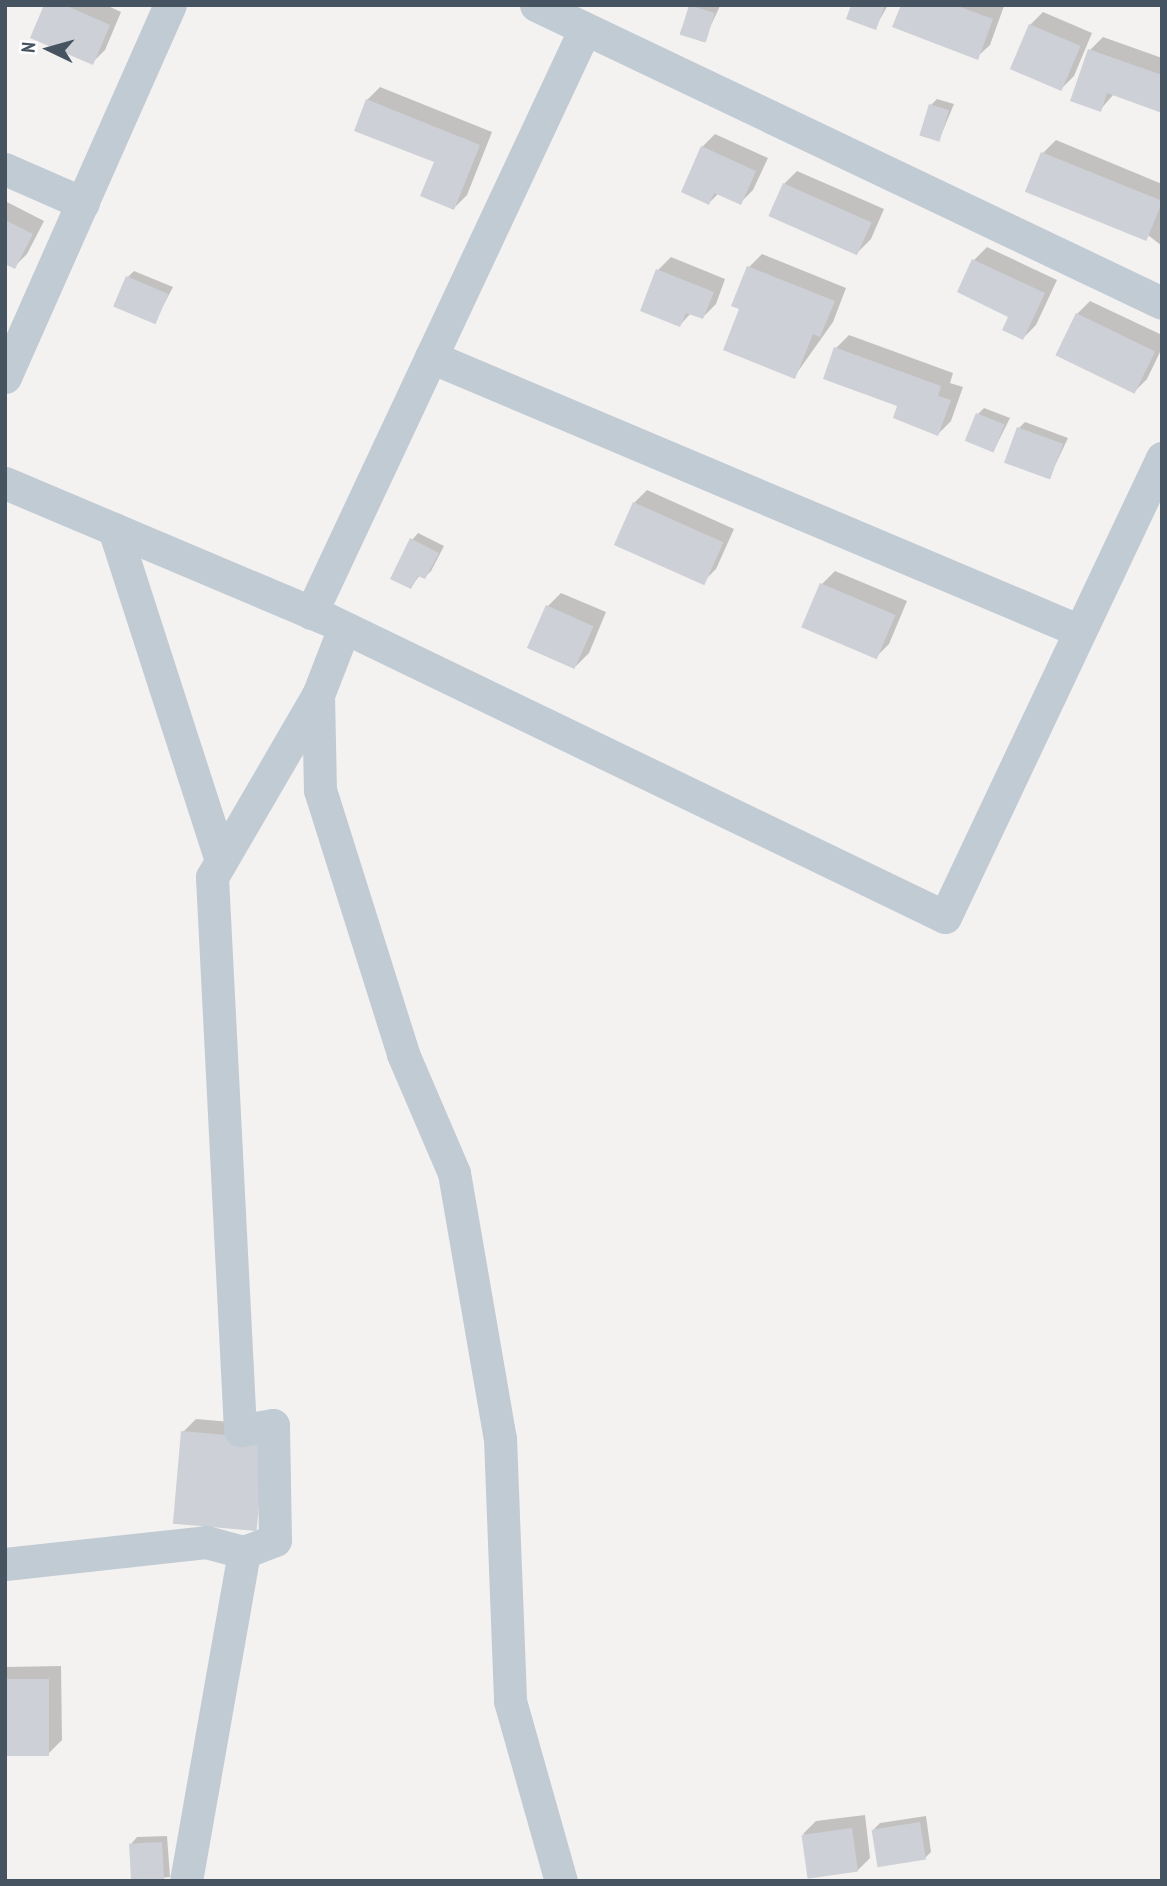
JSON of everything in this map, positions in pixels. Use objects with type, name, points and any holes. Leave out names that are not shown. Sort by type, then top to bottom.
[{"type":"street","points":[[5,377],[170,5]]},
{"type":"street","points":[[536,5],[1162,303]]},
{"type":"street","points":[[311,613],[585,29]]},
{"type":"street","points":[[5,169],[83,203]]},
{"type":"street","points":[[431,357],[1080,631]]},
{"type":"street","points":[[5,483],[344,628],[945,917],[1162,458]]},
{"type":"street","points":[[114,529],[221,861]]},
{"type":"street","points":[[5,1564],[206,1542],[243,1552],[275,1540],[272,1425],[240,1430],[212,877],[318,695],[344,628]]},
{"type":"street","points":[[318,695],[320,790],[403,1054],[454,1173],[500,1438],[510,1701],[561,1881]]},
{"type":"street","points":[[186,1881],[243,1552]]},
{"type":"building","points":[[44,5],[65,5],[110,25],[93,65],[30,38]]},
{"type":"building","points":[[689,5],[715,13],[706,43],[680,35]]},
{"type":"building","points":[[851,5],[885,5],[876,30],[846,19]]},
{"type":"building","points":[[901,5],[955,5],[993,19],[978,60],[892,27]]},
{"type":"building","points":[[1029,24],[1081,46],[1061,91],[1010,69]]},
{"type":"building","points":[[1088,49],[1162,75],[1162,113],[1107,93],[1101,112],[1070,101]]},
{"type":"building","points":[[366,99],[480,145],[454,210],[420,196],[434,162],[354,131]]},
{"type":"building","points":[[929,104],[949,110],[939,142],[919,136]]},
{"type":"building","points":[[701,146],[756,171],[741,205],[714,193],[709,205],[681,192]]},
{"type":"building","points":[[1041,152],[1162,201],[1146,241],[1025,192]]},
{"type":"building","points":[[783,183],[872,222],[857,255],[768,216]]},
{"type":"building","points":[[5,220],[33,234],[15,269],[5,264]]},
{"type":"building","points":[[972,259],[1045,293],[1023,340],[1002,330],[1008,317],[957,292]]},
{"type":"building","points":[[747,266],[835,301],[820,337],[813,334],[795,379],[723,350],[739,309],[731,306]]},
{"type":"building","points":[[656,269],[714,292],[703,319],[686,313],[680,327],[640,311]]},
{"type":"building","points":[[126,276],[168,294],[155,324],[113,306]]},
{"type":"building","points":[[1076,313],[1155,352],[1134,394],[1055,355]]},
{"type":"building","points":[[834,347],[941,386],[938,396],[951,400],[938,436],[893,418],[897,406],[823,379]]},
{"type":"building","points":[[976,413],[1005,425],[994,452],[965,441]]},
{"type":"building","points":[[1017,427],[1063,444],[1050,479],[1004,463]]},
{"type":"building","points":[[633,502],[723,542],[704,585],[614,545]]},
{"type":"building","points":[[410,538],[439,553],[425,579],[418,576],[411,589],[390,579]]},
{"type":"building","points":[[820,583],[895,615],[877,659],[801,627]]},
{"type":"building","points":[[546,605],[594,626],[574,669],[527,648]]},
{"type":"building","points":[[181,1431],[265,1438],[257,1531],[173,1524]]},
{"type":"building","points":[[5,1679],[49,1679],[49,1756],[5,1756]]},
{"type":"building","points":[[920,1822],[926,1860],[878,1867],[872,1830]]},
{"type":"building","points":[[852,1828],[858,1872],[808,1879],[801,1835]]},
{"type":"building","points":[[162,1842],[164,1881],[131,1881],[129,1844]]}]
